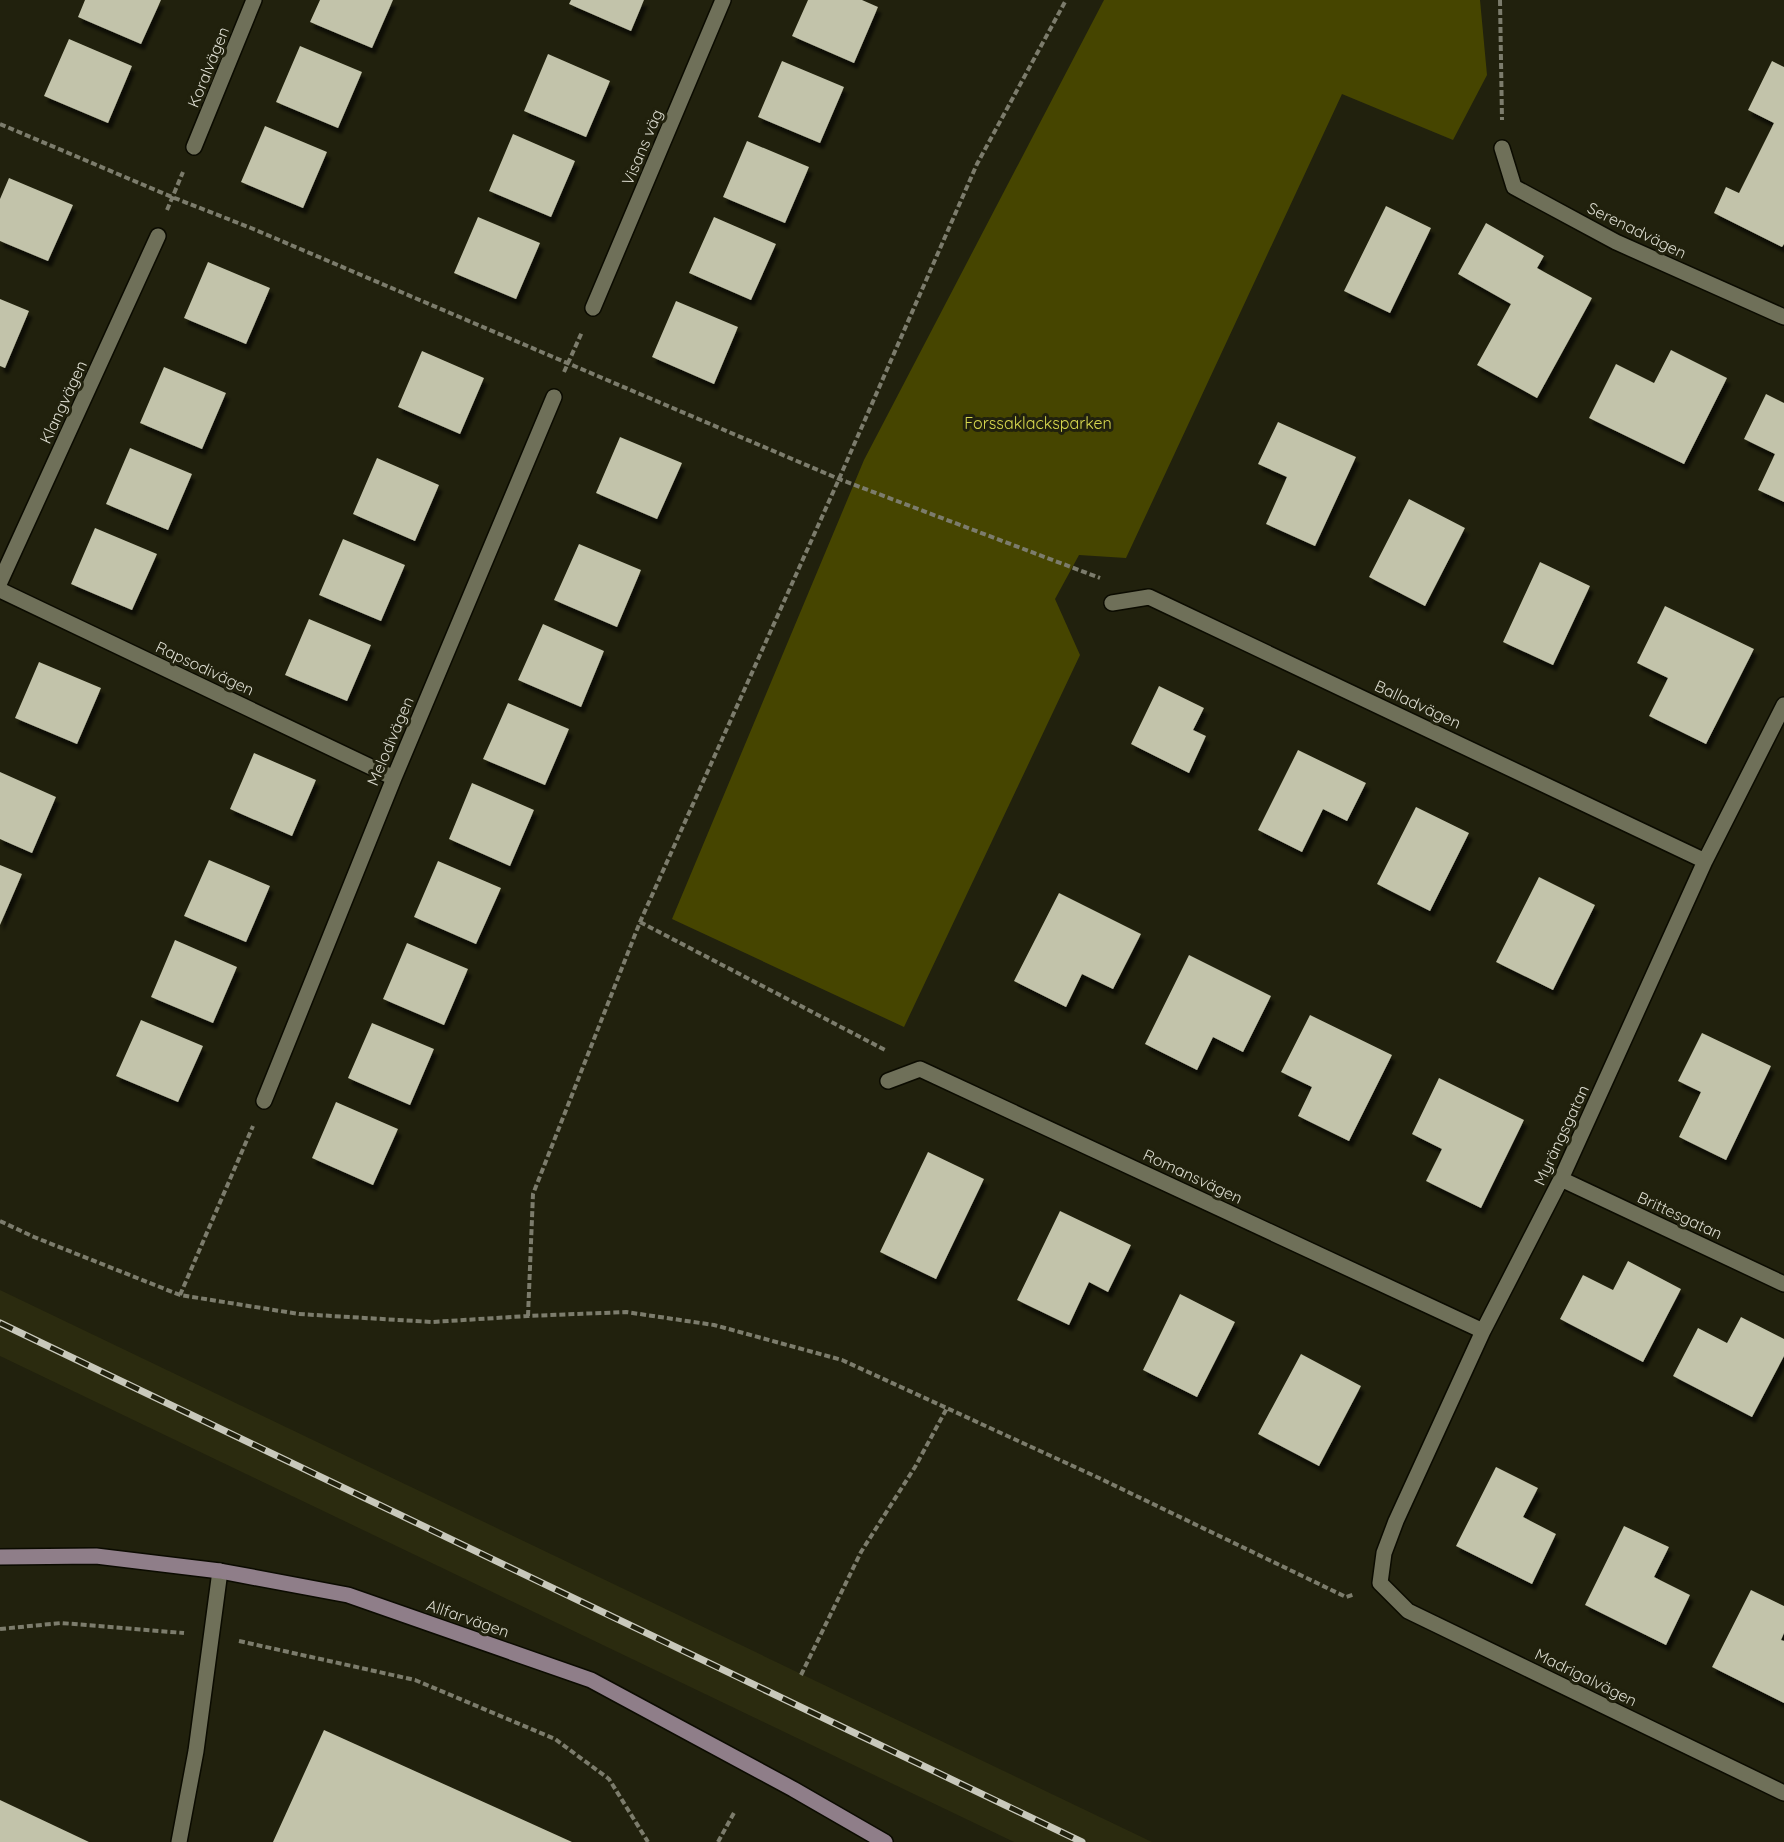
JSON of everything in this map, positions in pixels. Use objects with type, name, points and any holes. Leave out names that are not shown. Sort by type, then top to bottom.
[{"type":"street","name":"Koralvägen","points":[[194,147],[255,0]]},
{"type":"street","name":"Visans väg","points":[[593,308],[723,0]]},
{"type":"street","name":"Serenadvägen","points":[[1502,148],[1514,187],[1616,242],[1784,317]]},
{"type":"street","name":"Klangvägen","points":[[0,582],[158,236]]},
{"type":"street","name":"Melodivägen","points":[[264,1101],[394,778],[554,397]]},
{"type":"street","name":"Rapsodivägen","points":[[0,590],[394,778]]},
{"type":"street","name":"Balladvägen","points":[[1112,603],[1149,597],[1705,861]]},
{"type":"street","name":"Myrängsgatan","points":[[1380,1583],[1384,1552],[1396,1521],[1483,1331],[1561,1179],[1705,861],[1784,705]]},
{"type":"street","points":[[888,1081],[920,1069]]},
{"type":"street","name":"Romansvägen","points":[[920,1069],[1483,1331]]},
{"type":"street","name":"Brittesgatan","points":[[1561,1179],[1784,1284]]},
{"type":"street","name":"Allfarvägen","points":[[0,1557],[96,1556],[220,1571],[348,1595],[591,1680],[793,1789],[885,1842]]},
{"type":"street","points":[[179,1842],[196,1751],[220,1571]]},
{"type":"street","name":"Madrigalvägen","points":[[1380,1583],[1408,1611],[1784,1793]]},
{"type":"path","points":[[528,1316],[533,1194],[640,922],[839,479],[977,164],[1066,0]]},
{"type":"path","points":[[1500,0],[1502,148]]},
{"type":"path","points":[[0,124],[251,228],[839,479],[1105,580]]},
{"type":"path","points":[[158,236],[194,147]]},
{"type":"path","points":[[554,397],[593,308]]},
{"type":"path","points":[[640,922],[920,1069]]},
{"type":"path","points":[[180,1294],[264,1101]]},
{"type":"path","points":[[0,1221],[34,1237],[180,1294],[310,1315],[432,1322],[626,1312],[714,1325],[842,1360],[1099,1478],[1346,1598],[1380,1583]]},
{"type":"path","points":[[801,1675],[861,1552],[915,1467],[947,1408]]},
{"type":"path","points":[[0,1629],[61,1623],[212,1635],[415,1680],[555,1739],[609,1779],[648,1842]]},
{"type":"path","points":[[718,1842],[735,1811]]},
{"type":"shaded area","points":[[0,1290],[1152,1842],[1014,1842],[0,1356]]},
{"type":"green space","name":"Forssaklacksparken","points":[[1104,0],[1480,0],[1487,75],[1453,140],[1342,94],[1126,558],[1079,555],[1055,599],[1080,655],[904,1027],[672,919],[864,460]]},
{"type":"building","points":[[85,0],[161,0],[141,44],[78,17]]},
{"type":"building","points":[[320,0],[393,0],[372,48],[310,22]]},
{"type":"building","points":[[571,0],[644,0],[631,31],[569,4]]},
{"type":"building","points":[[808,0],[862,0],[878,7],[854,63],[792,36]]},
{"type":"building","points":[[69,39],[132,66],[108,123],[44,96]]},
{"type":"building","points":[[300,46],[362,72],[338,128],[276,102]]},
{"type":"building","points":[[548,54],[610,81],[586,137],[524,111]]},
{"type":"building","points":[[782,61],[844,87],[820,143],[758,117]]},
{"type":"building","points":[[1772,61],[1784,67],[1784,244],[1782,247],[1714,213],[1726,187],[1739,193],[1774,123],[1748,110]]},
{"type":"building","points":[[265,126],[327,152],[303,208],[241,182]]},
{"type":"building","points":[[513,134],[575,161],[551,217],[489,191]]},
{"type":"building","points":[[747,141],[809,167],[785,223],[723,197]]},
{"type":"building","points":[[9,178],[73,205],[48,261],[0,241],[0,199]]},
{"type":"building","points":[[1386,206],[1431,228],[1390,313],[1344,291]]},
{"type":"building","points":[[478,217],[540,243],[516,299],[454,273]]},
{"type":"building","points":[[714,217],[776,244],[751,300],[689,273]]},
{"type":"building","points":[[1486,223],[1544,256],[1537,268],[1592,298],[1537,398],[1477,365],[1511,304],[1458,274]]},
{"type":"building","points":[[208,262],[270,288],[246,344],[184,318]]},
{"type":"building","points":[[0,299],[29,311],[5,368],[0,366]]},
{"type":"building","points":[[676,301],[738,327],[714,384],[652,357]]},
{"type":"building","points":[[1671,350],[1727,378],[1684,464],[1589,418],[1616,364],[1654,383]]},
{"type":"building","points":[[422,351],[484,378],[460,434],[398,407]]},
{"type":"building","points":[[164,367],[226,393],[202,449],[140,423]]},
{"type":"building","points":[[1766,394],[1784,403],[1784,502],[1758,490],[1775,454],[1744,439]]},
{"type":"building","points":[[1278,422],[1356,457],[1315,546],[1266,524],[1287,477],[1258,464]]},
{"type":"building","points":[[620,437],[682,463],[657,519],[596,493]]},
{"type":"building","points":[[130,448],[192,474],[168,530],[106,504]]},
{"type":"building","points":[[377,458],[439,485],[415,541],[353,514]]},
{"type":"building","points":[[1409,499],[1465,528],[1425,606],[1369,577]]},
{"type":"building","points":[[95,528],[157,554],[132,610],[71,584]]},
{"type":"building","points":[[343,539],[405,565],[381,621],[319,595]]},
{"type":"building","points":[[579,544],[641,570],[617,627],[554,600]]},
{"type":"building","points":[[1540,562],[1590,586],[1553,665],[1503,642]]},
{"type":"building","points":[[1665,606],[1754,649],[1706,744],[1649,716],[1668,678],[1637,663]]},
{"type":"building","points":[[309,619],[371,645],[347,701],[285,675]]},
{"type":"building","points":[[543,624],[604,651],[581,707],[518,680]]},
{"type":"building","points":[[39,662],[101,688],[77,744],[15,718]]},
{"type":"building","points":[[1159,686],[1204,708],[1193,730],[1206,736],[1189,773],[1131,744]]},
{"type":"building","points":[[508,703],[569,729],[545,785],[483,759]]},
{"type":"building","points":[[1298,750],[1366,783],[1347,821],[1323,809],[1302,852],[1258,830]]},
{"type":"building","points":[[254,753],[316,780],[292,836],[230,809]]},
{"type":"building","points":[[0,772],[56,797],[32,853],[0,839]]},
{"type":"building","points":[[472,783],[534,810],[510,866],[449,839]]},
{"type":"building","points":[[1416,807],[1469,833],[1430,911],[1377,884]]},
{"type":"building","points":[[209,860],[270,886],[246,942],[184,916]]},
{"type":"building","points":[[438,861],[501,888],[476,944],[414,917]]},
{"type":"building","points":[[0,865],[22,874],[0,925]]},
{"type":"building","points":[[1539,877],[1595,905],[1553,990],[1496,962]]},
{"type":"building","points":[[1059,893],[1141,934],[1113,989],[1082,974],[1066,1007],[1014,981]]},
{"type":"building","points":[[175,940],[237,967],[213,1023],[151,997]]},
{"type":"building","points":[[407,943],[468,969],[444,1025],[383,999]]},
{"type":"building","points":[[1189,955],[1271,996],[1243,1052],[1213,1037],[1197,1070],[1145,1044]]},
{"type":"building","points":[[1310,1015],[1392,1055],[1349,1141],[1298,1116],[1312,1087],[1281,1072]]},
{"type":"building","points":[[141,1020],[203,1046],[178,1102],[116,1076]]},
{"type":"building","points":[[372,1023],[434,1049],[410,1105],[348,1078]]},
{"type":"building","points":[[1702,1033],[1771,1066],[1726,1160],[1679,1137],[1701,1092],[1678,1081]]},
{"type":"building","points":[[1439,1078],[1524,1120],[1481,1208],[1426,1181],[1442,1149],[1412,1134]]},
{"type":"building","points":[[336,1102],[398,1129],[373,1185],[312,1158]]},
{"type":"building","points":[[928,1152],[984,1179],[936,1279],[880,1252]]},
{"type":"building","points":[[1060,1211],[1131,1245],[1108,1292],[1089,1282],[1069,1325],[1017,1300]]},
{"type":"building","points":[[1628,1261],[1681,1289],[1643,1362],[1560,1319],[1583,1275],[1613,1290]]},
{"type":"building","points":[[1180,1294],[1235,1322],[1197,1397],[1143,1370]]},
{"type":"building","points":[[1741,1317],[1784,1339],[1784,1356],[1752,1417],[1673,1376],[1698,1328],[1727,1343]]},
{"type":"building","points":[[1301,1354],[1361,1386],[1319,1466],[1258,1434]]},
{"type":"building","points":[[1496,1467],[1538,1488],[1523,1517],[1556,1534],[1532,1584],[1456,1546]]},
{"type":"building","points":[[1624,1526],[1669,1547],[1654,1577],[1690,1595],[1666,1645],[1585,1605]]},
{"type":"building","points":[[1751,1590],[1784,1606],[1784,1633],[1781,1640],[1784,1641],[1784,1703],[1712,1667]]},
{"type":"building","points":[[324,1730],[572,1842],[273,1842]]},
{"type":"building","points":[[0,1800],[89,1842],[0,1842]]},
{"type":"railway","points":[[0,1323],[1082,1842]]}]
